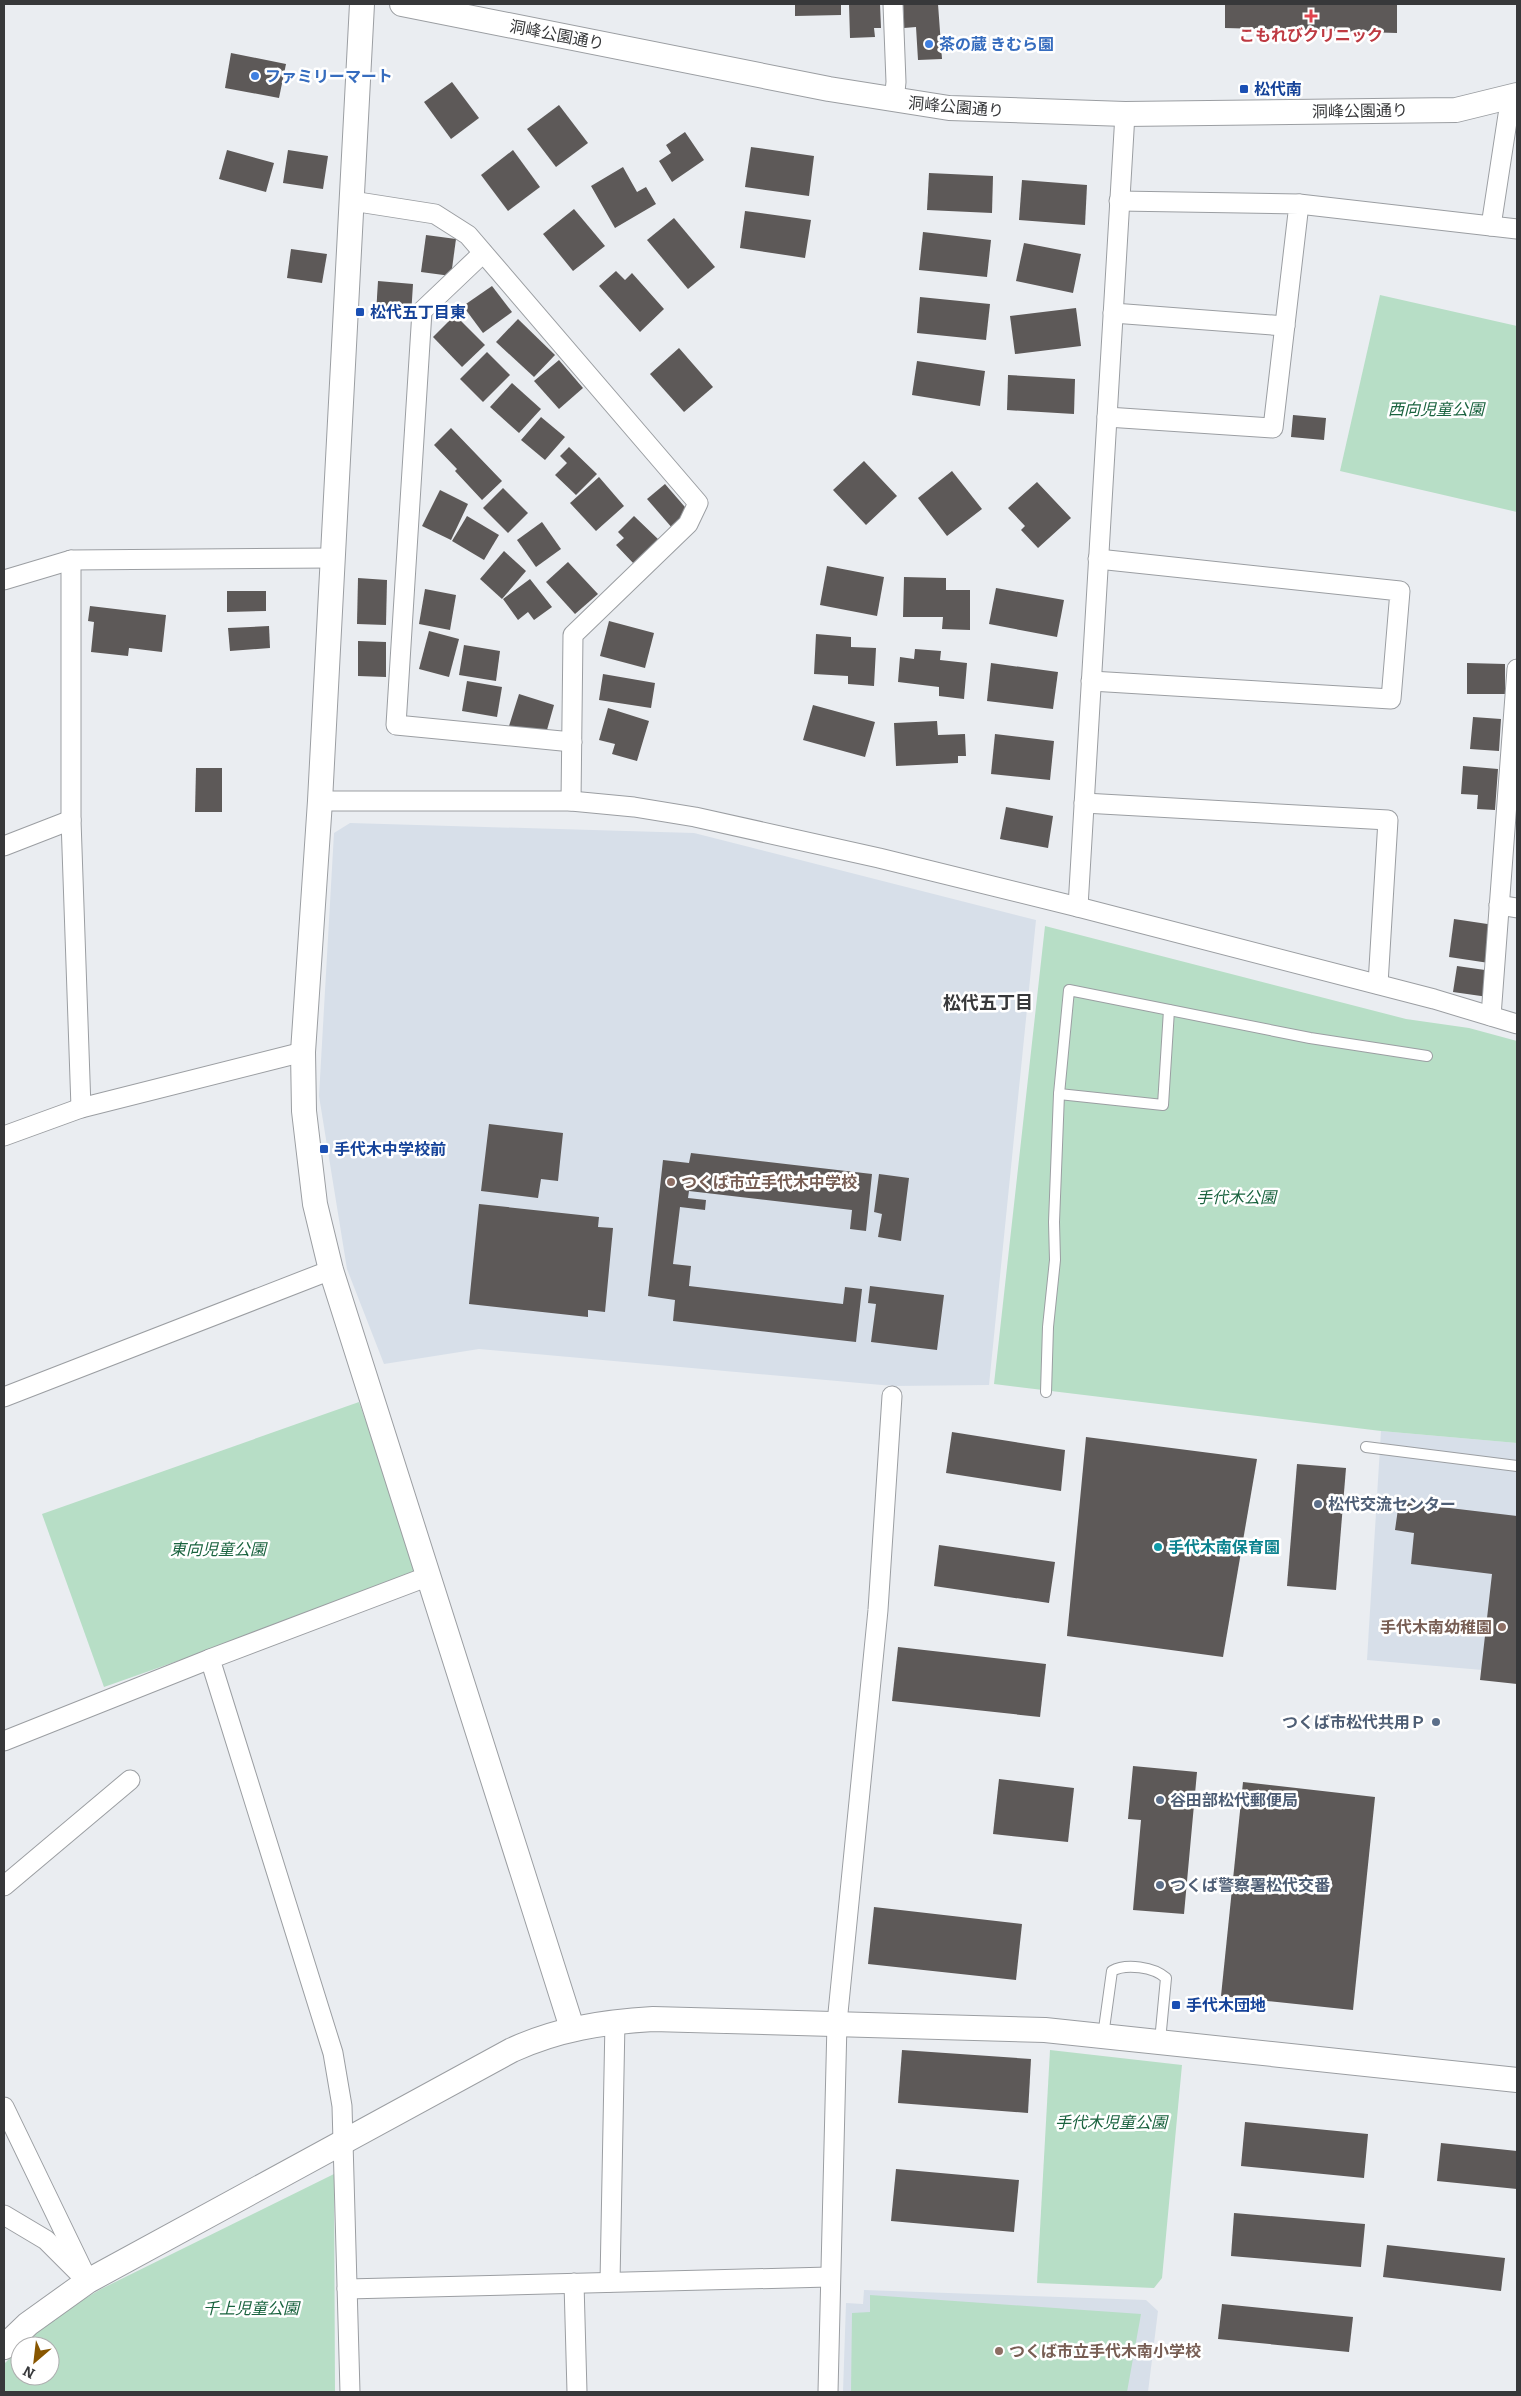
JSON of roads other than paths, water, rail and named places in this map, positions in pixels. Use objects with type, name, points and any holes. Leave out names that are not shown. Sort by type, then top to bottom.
[{"type":"street","points":[[362,4],[320,801],[303,1052],[304,1111],[315,1204],[331,1270],[572,2028]]},
{"type":"street","name":"洞峰公園通り","points":[[402,4],[894,101],[949,108],[1124,114],[1456,110],[1516,95]]},
{"type":"street","points":[[893,4],[896,82],[894,101]]},
{"type":"street","points":[[1491,226],[1508,115],[1516,95]]},
{"type":"street","points":[[1078,907],[1124,114]]},
{"type":"street","points":[[352,201],[435,214],[468,235],[698,503],[688,524],[573,635],[572,801]]},
{"type":"street","points":[[1119,201],[1299,204],[1517,229]]},
{"type":"street","points":[[1107,417],[1273,428],[1299,204]]},
{"type":"street","points":[[483,253],[422,311],[396,724],[572,742]]},
{"type":"street","points":[[1113,313],[1285,326]]},
{"type":"street","points":[[4,580],[71,560],[333,558]]},
{"type":"street","points":[[1091,681],[1391,699],[1400,591],[1098,559]]},
{"type":"street","points":[[71,560],[71,820],[81,1108]]},
{"type":"street","points":[[1491,1016],[1508,907],[1517,669]]},
{"type":"street","points":[[320,801],[572,801],[696,817],[879,858],[1078,907],[1378,984],[1517,1024]]},
{"type":"street","points":[[1084,802],[1388,820],[1378,984]]},
{"type":"street","points":[[4,846],[71,820]]},
{"type":"street","points":[[4,1136],[81,1108],[303,1052]]},
{"type":"street","points":[[4,1396],[331,1270]]},
{"type":"street","points":[[828,2392],[829,2277],[837,2023],[878,1610],[892,1396]]},
{"type":"street","points":[[4,1741],[210,1659],[429,1576]]},
{"type":"street","points":[[210,1659],[333,2053],[342,2106],[350,2392]]},
{"type":"street","points":[[4,1886],[130,1780]]},
{"type":"street","points":[[4,2347],[28,2324],[88,2281],[512,2050],[539,2038],[572,2028],[616,2021],[653,2019],[1045,2030],[1516,2075]]},
{"type":"street","points":[[610,2282],[616,2021]]},
{"type":"street","points":[[4,2107],[88,2281]]},
{"type":"street","points":[[4,2215],[46,2240],[88,2281]]},
{"type":"street","points":[[347,2289],[829,2277]]},
{"type":"street","points":[[574,2283],[576,2392]]},
{"type":"lane","points":[[1046,1392],[1048,1327],[1055,1260],[1054,1222],[1059,1094],[1069,990],[1310,1038],[1427,1056]]},
{"type":"lane","points":[[1059,1094],[1163,1105],[1169,1010]]},
{"type":"lane","points":[[1366,1447],[1517,1466]]},
{"type":"lane","points":[[1103,2036],[1112,1971],[1121,1966],[1158,1971],[1166,1978],[1160,2041]]},
{"type":"place","name":"こもれびクリニック","points":[[1311,16]]},
{"type":"place","name":"茶の蔵 きむら園","points":[[929,44]]},
{"type":"place","name":"ファミリーマート","points":[[255,76]]},
{"type":"place","name":"松代南","points":[[1244,89]]},
{"type":"place","name":"松代五丁目東","points":[[360,312]]},
{"type":"place","name":"手代木中学校前","points":[[324,1149]]},
{"type":"place","name":"つくば市立手代木中学校","points":[[671,1182]]},
{"type":"place","name":"松代交流センター","points":[[1318,1504]]},
{"type":"place","name":"手代木南保育園","points":[[1158,1547]]},
{"type":"place","name":"手代木南幼稚園","points":[[1502,1627]]},
{"type":"place","name":"つくば市松代共用Ｐ","points":[[1436,1722]]},
{"type":"place","name":"谷田部松代郵便局","points":[[1160,1800]]},
{"type":"place","name":"つくば警察署松代交番","points":[[1160,1885]]},
{"type":"place","name":"手代木団地","points":[[1176,2005]]},
{"type":"place","name":"つくば市立手代木南小学校","points":[[999,2351]]},
{"type":"district","name":"松代五丁目","points":[[988,1003]]},
{"type":"park label","name":"西向児童公園","points":[[1436,409]]},
{"type":"park label","name":"手代木公園","points":[[1236,1197]]},
{"type":"park label","name":"東向児童公園","points":[[218,1549]]},
{"type":"park label","name":"手代木児童公園","points":[[1111,2122]]},
{"type":"park label","name":"千上児童公園","points":[[251,2308]]}]
